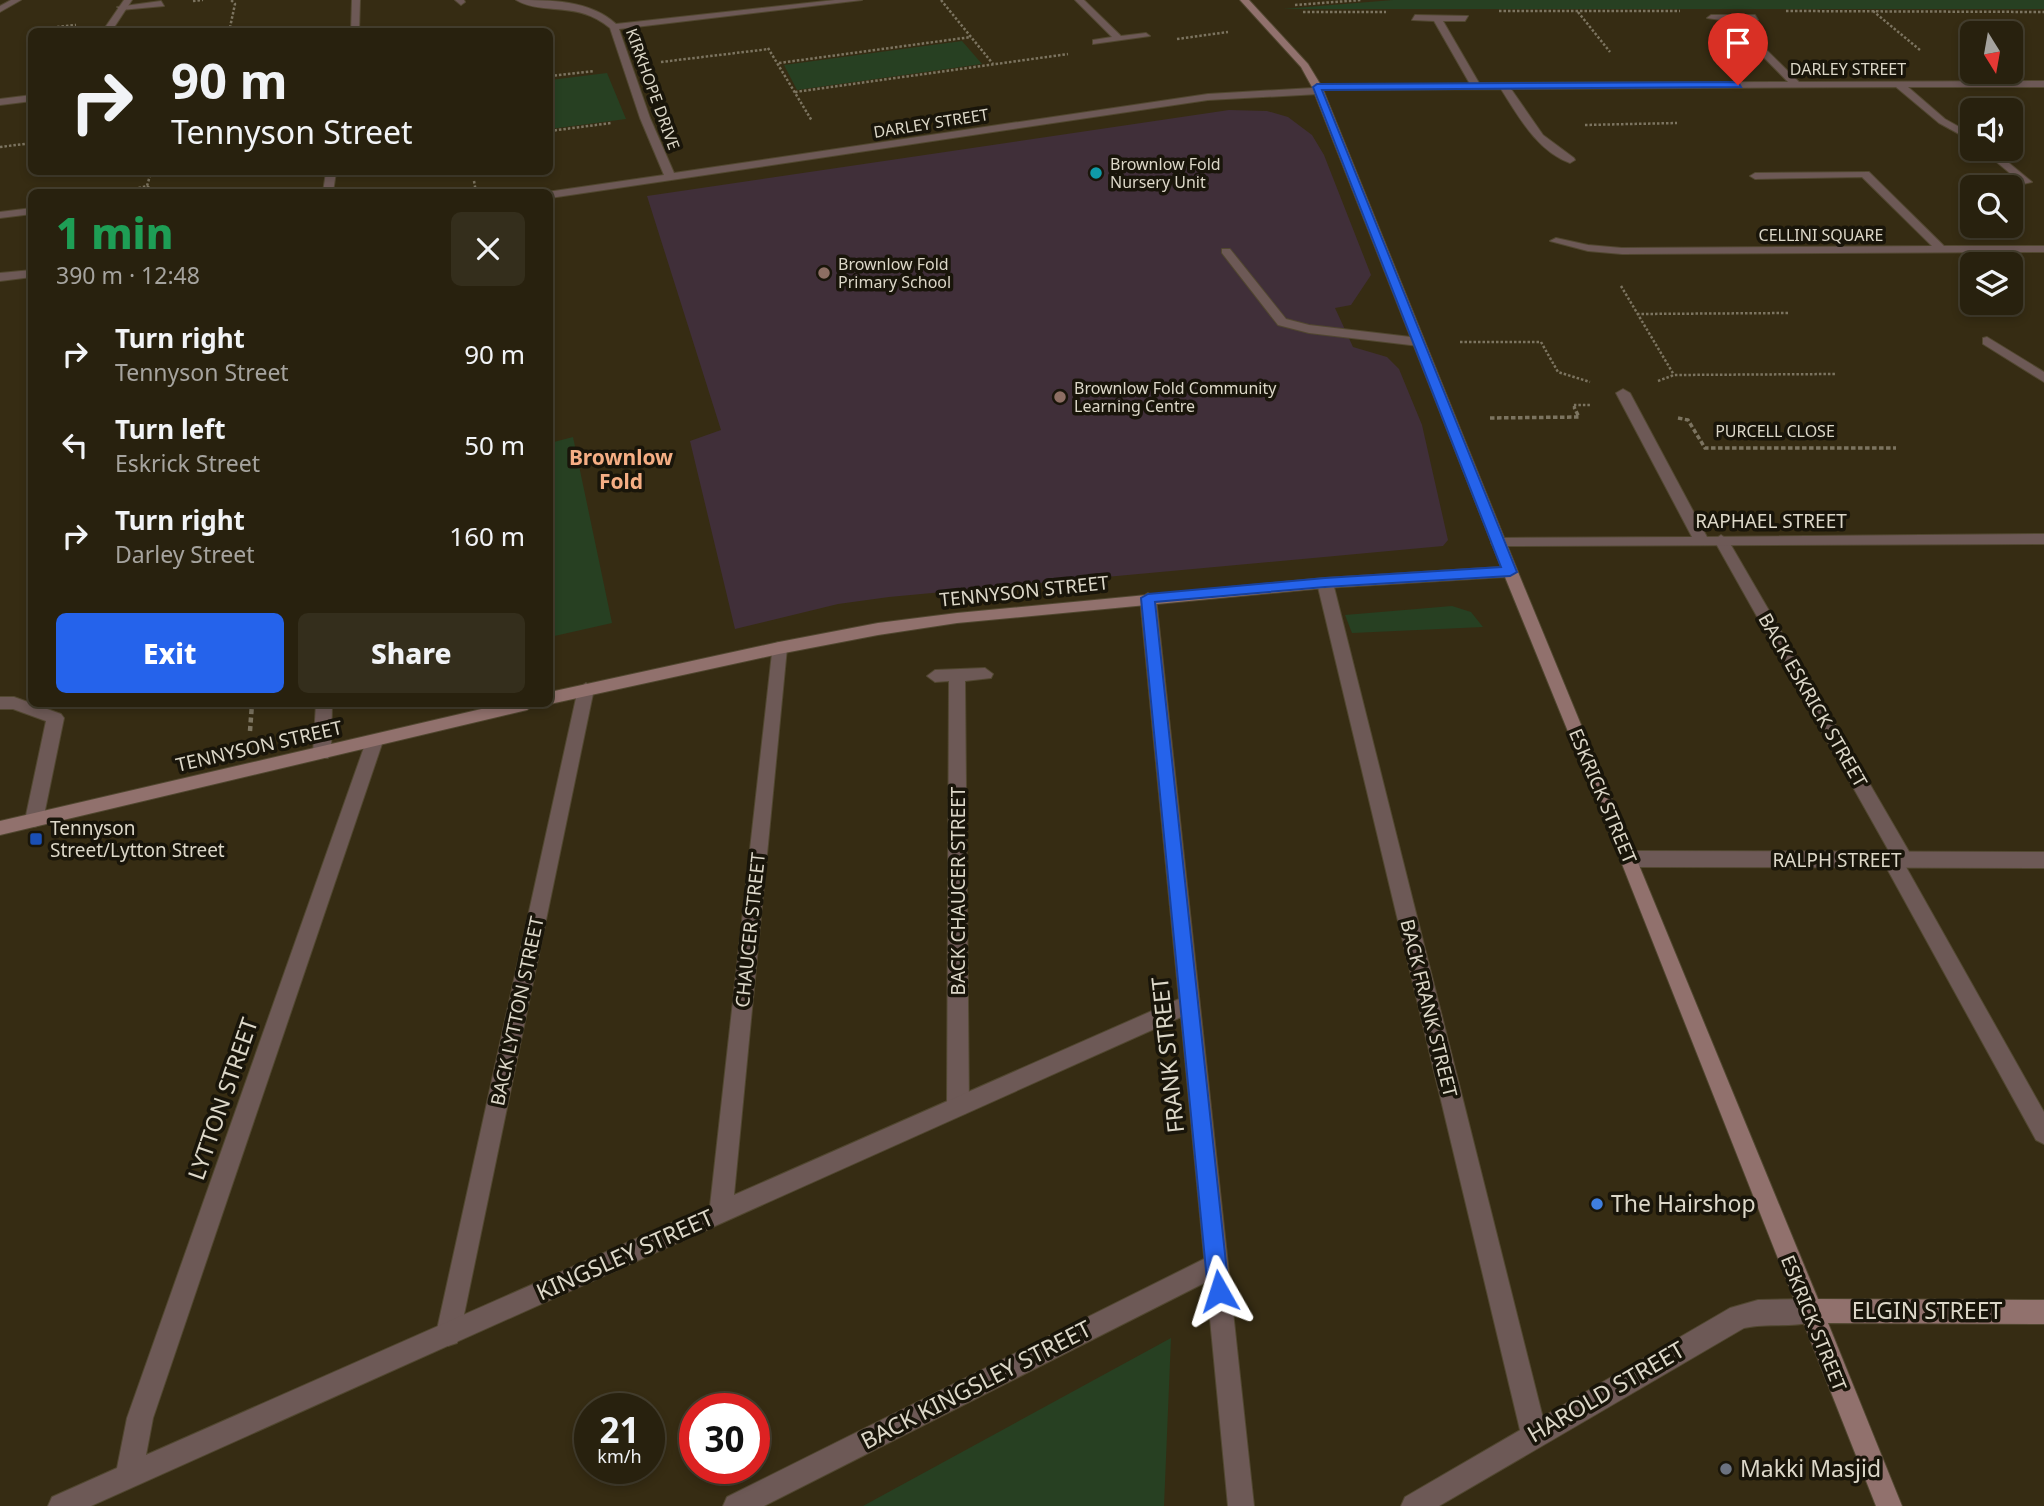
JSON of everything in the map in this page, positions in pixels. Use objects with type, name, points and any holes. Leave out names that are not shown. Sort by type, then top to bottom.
[{"type":"street","points":[[0,9],[17,0]]},
{"type":"street","points":[[355,28],[356,0]]},
{"type":"street","name":"KIRKHOPE DRIVE","points":[[520,0],[591,11],[608,19],[614,27],[645,118],[670,177]]},
{"type":"street","points":[[614,27],[858,0]]},
{"type":"street","points":[[1079,0],[1119,39]]},
{"type":"street","name":"ESKRICK STREET","points":[[1244,0],[1305,66],[1318,89],[1498,543],[1629,859],[1889,1506]]},
{"type":"street","points":[[109,28],[125,4],[161,4]]},
{"type":"street","points":[[1415,18],[1465,18]]},
{"type":"street","points":[[1437,18],[1476,86]]},
{"type":"street","points":[[1711,18],[1755,18]]},
{"type":"street","points":[[1730,18],[1796,85]]},
{"type":"street","points":[[1096,42],[1146,36]]},
{"type":"street","points":[[1898,84],[1942,121],[1960,131]]},
{"type":"street","name":"DARLEY STREET","points":[[553,195],[1245,93],[1476,86],[2044,84]]},
{"type":"street","points":[[1504,86],[1536,136],[1556,153],[1570,160]]},
{"type":"street","points":[[0,102],[28,98]]},
{"type":"street","points":[[2001,161],[2027,182]]},
{"type":"street","points":[[1755,176],[1865,174],[1942,250]]},
{"type":"street","points":[[0,215],[28,212]]},
{"type":"street","name":"CELLINI SQUARE","points":[[1556,241],[1598,249],[2044,250]]},
{"type":"street","points":[[1226,251],[1282,322],[1309,329],[1419,342]]},
{"type":"street","points":[[0,277],[28,274]]},
{"type":"street","points":[[1987,341],[2044,378]]},
{"type":"street","points":[[1626,399],[1701,540]]},
{"type":"street","name":"RAPHAEL STREET","points":[[1498,543],[2044,539]]},
{"type":"street","name":"BACK ESKRICK STREET","points":[[1721,540],[1898,860],[2044,1133]]},
{"type":"street","name":"TENNYSON STREET","points":[[553,697],[779,648],[943,620],[1148,598],[1325,583],[1510,572]]},
{"type":"street","name":"BACK FRANK STREET","points":[[1325,583],[1534,1434]]},
{"type":"street","name":"FRANK STREET","points":[[1148,598],[1241,1506]]},
{"type":"street","name":"CHAUCER STREET","points":[[721,1212],[779,648]]},
{"type":"street","points":[[935,676],[985,674]]},
{"type":"street","name":"BACK CHAUCER STREET","points":[[957,675],[958,1106]]},
{"type":"street","name":"BACK LYTTON STREET","points":[[448,1334],[586,689]]},
{"type":"street","points":[[0,702],[28,705]]},
{"type":"street","points":[[34,820],[59,711],[36,707]]},
{"type":"street","points":[[322,753],[324,707]]},
{"type":"street","name":"TENNYSON STREET","points":[[0,828],[515,707]]},
{"type":"street","name":"LYTTON STREET","points":[[129,1475],[140,1418],[374,741]]},
{"type":"street","name":"RALPH STREET","points":[[1629,859],[2044,860]]},
{"type":"street","name":"KINGSLEY STREET","points":[[61,1506],[1189,1004]]},
{"type":"street","name":"BACK KINGSLEY STREET","points":[[736,1506],[1216,1265]]},
{"type":"street","name":"HAROLD STREET","points":[[1414,1506],[1534,1434],[1740,1317],[1758,1312],[1809,1311]]},
{"type":"street","name":"ELGIN STREET","points":[[1809,1311],[2044,1312]]},
{"type":"path","points":[[230,28],[235,4],[231,0]]},
{"type":"path","points":[[941,0],[994,65]]},
{"type":"path","points":[[1255,11],[1361,0]]},
{"type":"path","points":[[748,11],[830,154]]},
{"type":"path","points":[[1255,11],[1396,12]]},
{"type":"path","points":[[1495,12],[1683,11]]},
{"type":"path","points":[[1777,11],[2044,12]]},
{"type":"path","points":[[1167,40],[1270,27]]},
{"type":"path","points":[[779,63],[971,37]]},
{"type":"path","points":[[627,66],[769,49]]},
{"type":"path","points":[[795,92],[1075,52]]},
{"type":"path","points":[[553,131],[645,118]]},
{"type":"path","points":[[0,147],[28,144]]},
{"type":"path","points":[[147,186],[150,175]]},
{"type":"path","points":[[474,181],[475,189]]},
{"type":"path","points":[[134,189],[147,186],[151,189]]},
{"type":"path","points":[[1598,249],[1674,375]]},
{"type":"path","points":[[1637,313],[1790,313]]},
{"type":"path","name":"PURCELL CLOSE","points":[[1419,342],[1541,342],[1558,372],[1688,420],[1705,448],[1896,448]]},
{"type":"path","name":"PURCELL CLOSE","points":[[1448,418],[1579,418],[1573,405],[1626,399],[1674,375],[1835,374]]},
{"type":"shaded area","name":"Brownlow Fold Community Learning Centre","points":[[1229,110],[1267,111],[1288,117],[1312,135],[1324,155],[1371,275],[1351,305],[1335,308],[1353,347],[1387,357],[1399,369],[1422,425],[1448,540],[1443,546],[889,597],[838,604],[735,629],[690,441],[721,430],[647,196]]},
{"type":"green space","points":[[1393,0],[2044,0],[2044,9],[1283,9]]},
{"type":"green space","points":[[962,41],[982,64],[797,90],[784,65]]},
{"type":"green space","points":[[607,73],[626,119],[553,129],[553,80]]},
{"type":"green space","points":[[573,437],[612,623],[553,636],[553,442]]},
{"type":"green space","points":[[1452,606],[1471,612],[1483,627],[1352,633],[1345,615]]},
{"type":"green space","points":[[1171,1338],[1164,1506],[863,1506]]},
{"type":"place","name":"Brownlow Fold Nursery Unit","points":[[1096,173]]},
{"type":"place","name":"Brownlow Fold Primary School","points":[[824,273]]},
{"type":"place","name":"Brownlow Fold Community Learning Centre","points":[[1060,397]]},
{"type":"place","name":"Tennyson Street/Lytton Street","points":[[36,839]]},
{"type":"place","name":"The Hairshop","points":[[1597,1204]]},
{"type":"place","name":"Makki Masjid","points":[[1726,1469]]},
{"type":"district","name":"Brownlow Fold","points":[[621,470]]},
{"type":"route","points":[[1219,1291],[1148,598],[1325,583],[1510,572],[1317,87],[1738,85]]}]
